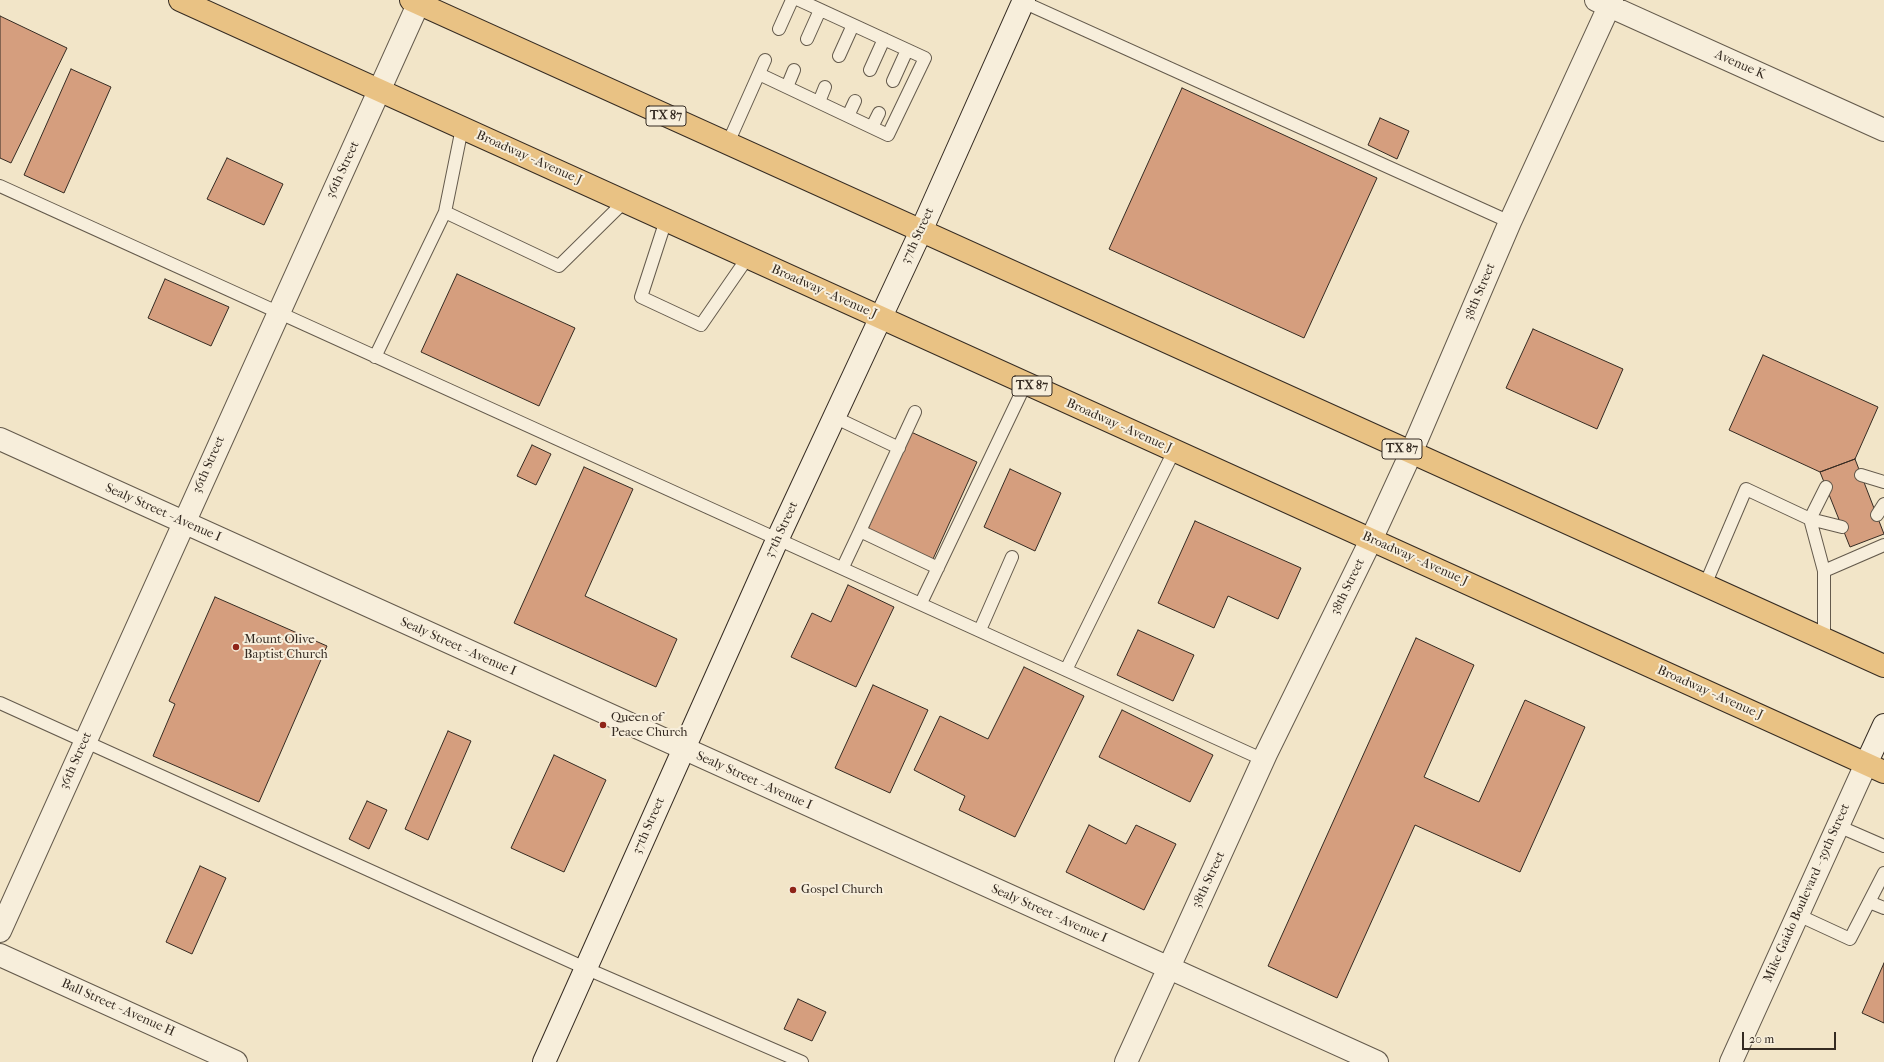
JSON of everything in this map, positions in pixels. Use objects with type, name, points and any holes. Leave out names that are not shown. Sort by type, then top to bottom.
[{"type":"main road","name":"Broadway - Avenue J","points":[[180,0],[1875,768]]},
{"type":"main road","name":"TX 87","points":[[416,1],[728,144],[1884,666]]},
{"type":"street","name":"36th Street","points":[[0,931],[84,741],[380,90],[416,1]]},
{"type":"street","name":"37th Street","points":[[544,1062],[778,538],[921,231],[1023,1]]},
{"type":"street","name":"38th Street","points":[[1126,1062],[1264,760],[1372,540],[1412,453],[1510,222],[1606,2]]},
{"type":"street","name":"Avenue K","points":[[1606,2],[1884,130]]},
{"type":"street","name":"Sealy Street - Avenue I","points":[[0,439],[1377,1062]]},
{"type":"street","name":"Mike Gaido Boulevard - 39th Street","points":[[1731,1062],[1838,826],[1875,768],[1884,725]]},
{"type":"street","name":"Ball Street - Avenue H","points":[[0,955],[236,1062]]},
{"type":"lane","points":[[779,29],[792,0]]},
{"type":"lane","points":[[759,74],[888,135],[925,58],[799,0]]},
{"type":"lane","points":[[1023,1],[1510,222]]},
{"type":"lane","points":[[807,39],[820,10]]},
{"type":"lane","points":[[839,56],[853,25]]},
{"type":"lane","points":[[870,70],[884,39]]},
{"type":"lane","points":[[893,81],[907,50]]},
{"type":"lane","points":[[728,144],[765,60]]},
{"type":"lane","points":[[787,87],[794,70]]},
{"type":"lane","points":[[819,102],[825,87]]},
{"type":"lane","points":[[848,116],[855,100]]},
{"type":"lane","points":[[872,127],[879,113]]},
{"type":"lane","points":[[375,357],[445,212],[462,128]]},
{"type":"lane","points":[[0,186],[278,314],[843,567],[1264,760]]},
{"type":"lane","points":[[445,212],[559,266],[625,201]]},
{"type":"lane","points":[[666,220],[641,297],[701,325],[748,257]]},
{"type":"lane","points":[[921,603],[1026,383]]},
{"type":"lane","points":[[843,567],[915,412]]},
{"type":"lane","points":[[834,417],[899,448]]},
{"type":"lane","points":[[1066,670],[1174,450]]},
{"type":"lane","points":[[1861,475],[1884,482]]},
{"type":"lane","points":[[1824,639],[1824,571],[1810,519],[1826,487]]},
{"type":"lane","points":[[1705,585],[1746,490],[1810,519],[1842,528]]},
{"type":"lane","points":[[1877,515],[1884,504]]},
{"type":"lane","points":[[860,531],[938,568]]},
{"type":"lane","points":[[1824,571],[1884,545]]},
{"type":"lane","points":[[980,630],[1012,557]]},
{"type":"lane","points":[[0,703],[585,968],[802,1062]]},
{"type":"lane","points":[[1838,826],[1884,846]]},
{"type":"lane","points":[[1798,915],[1850,939],[1884,873]]},
{"type":"lane","points":[[1870,902],[1884,908]]},
{"type":"building","points":[[0,16],[67,48],[11,163],[0,158]]},
{"type":"building","points":[[71,69],[111,87],[64,193],[24,175]]},
{"type":"building","points":[[1182,88],[1377,178],[1304,338],[1109,249]]},
{"type":"building","points":[[1380,118],[1409,131],[1397,159],[1368,145]]},
{"type":"building","points":[[227,158],[283,184],[264,225],[207,199]]},
{"type":"building","points":[[457,274],[575,328],[539,406],[421,352]]},
{"type":"building","points":[[165,279],[229,307],[211,346],[148,318]]},
{"type":"building","points":[[1533,329],[1623,369],[1597,429],[1506,388]]},
{"type":"building","points":[[1763,355],[1878,407],[1855,459],[1820,472],[1729,430]]},
{"type":"building","points":[[911,432],[977,462],[933,559],[868,529]]},
{"type":"building","points":[[532,445],[551,454],[536,485],[517,476]]},
{"type":"building","points":[[1855,459],[1884,534],[1850,547],[1820,472]]},
{"type":"building","points":[[584,467],[633,489],[585,596],[677,639],[656,687],[514,623]]},
{"type":"building","points":[[1010,469],[1061,493],[1035,551],[984,527]]},
{"type":"building","points":[[1195,521],[1301,568],[1278,619],[1228,596],[1214,628],[1158,603]]},
{"type":"building","points":[[848,585],[894,607],[856,687],[791,657],[812,613],[831,622]]},
{"type":"building","points":[[215,597],[327,646],[259,802],[153,756],[175,704],[169,701]]},
{"type":"building","points":[[1138,630],[1194,655],[1173,701],[1117,675]]},
{"type":"building","points":[[1416,638],[1474,665],[1424,777],[1479,802],[1525,700],[1585,727],[1520,872],[1415,825],[1337,998],[1268,966]]},
{"type":"building","points":[[1024,667],[1084,696],[1015,837],[959,810],[965,796],[914,770],[940,716],[988,739]]},
{"type":"building","points":[[873,685],[928,710],[890,793],[835,768]]},
{"type":"building","points":[[1122,710],[1213,755],[1190,802],[1099,757]]},
{"type":"building","points":[[448,731],[471,741],[428,840],[405,829]]},
{"type":"building","points":[[554,755],[606,780],[564,872],[511,848]]},
{"type":"building","points":[[367,801],[387,810],[369,849],[349,839]]},
{"type":"building","points":[[1089,825],[1126,844],[1136,825],[1176,844],[1144,910],[1066,872]]},
{"type":"building","points":[[200,866],[226,878],[192,954],[166,942]]},
{"type":"building","points":[[1884,963],[1884,1023],[1862,1013]]},
{"type":"building","points":[[798,999],[826,1012],[812,1041],[784,1029]]},
{"type":"place","name":"Mount Olive Baptist Church","points":[[236,647]]},
{"type":"place","name":"Queen of Peace Church","points":[[603,725]]},
{"type":"place","name":"Gospel Church","points":[[793,890]]}]
